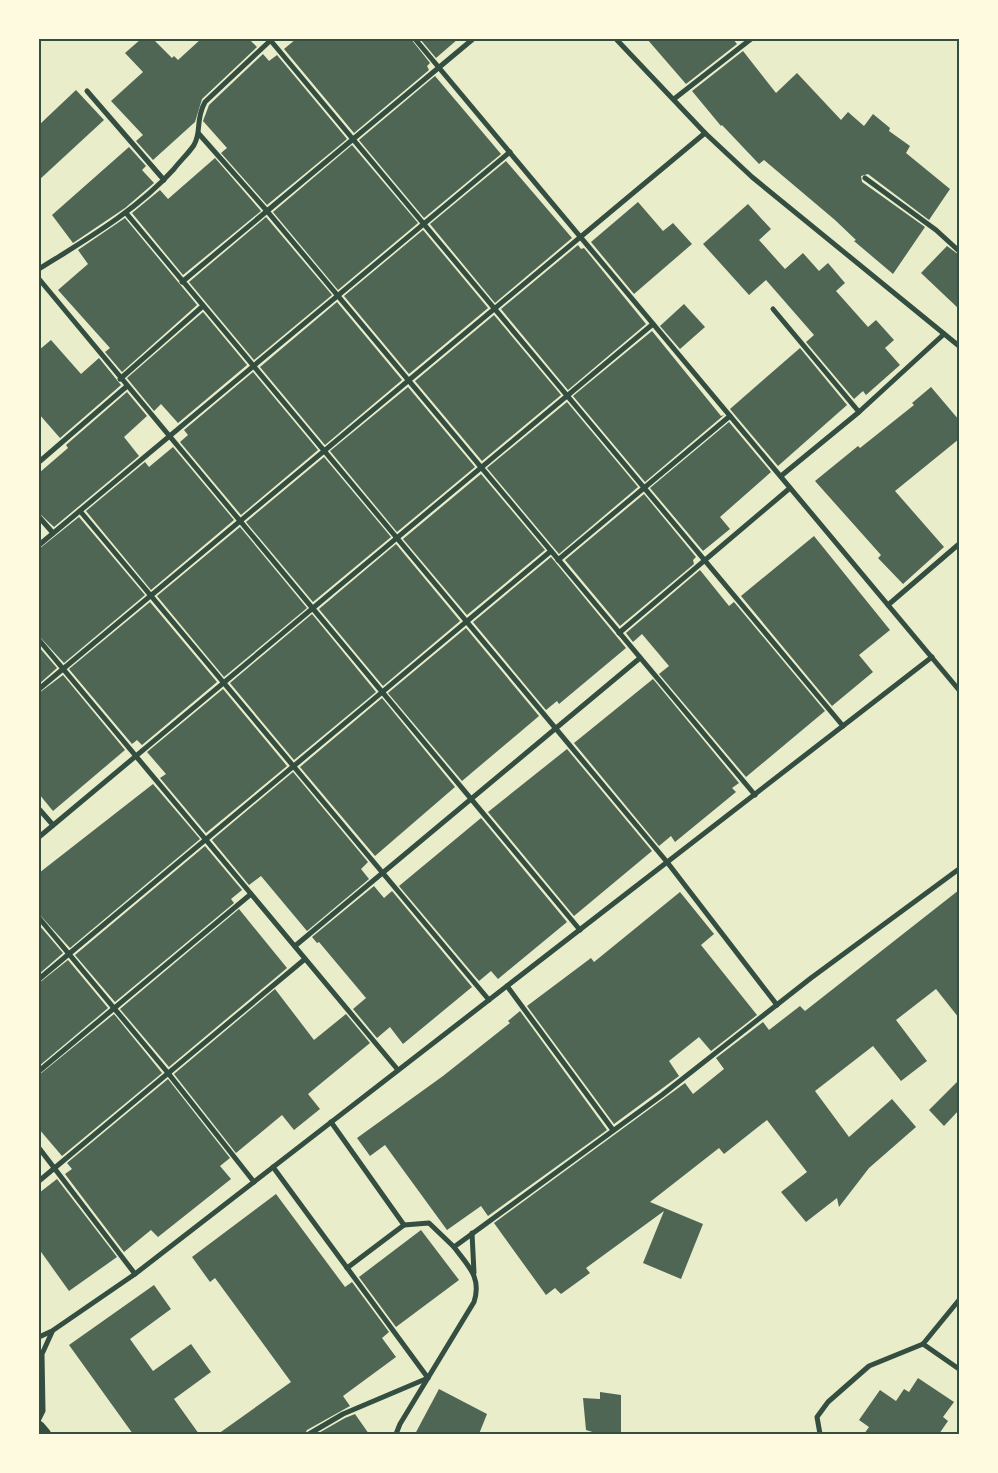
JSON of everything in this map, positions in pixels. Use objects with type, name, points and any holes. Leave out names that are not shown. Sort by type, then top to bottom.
[{"type":"main road","points":[[39,1427],[45,1434]]},
{"type":"street","points":[[415,39],[959,690]]},
{"type":"street","points":[[182,282],[473,39]]},
{"type":"street","points":[[616,39],[705,133],[752,177],[959,346]]},
{"type":"street","points":[[674,100],[750,39]]},
{"type":"street","points":[[755,795],[267,211],[199,134],[197,122],[205,102],[271,40],[843,726]]},
{"type":"street","points":[[87,91],[164,180]]},
{"type":"street","points":[[39,689],[705,133]]},
{"type":"street","points":[[39,269],[126,213],[164,180],[188,154],[199,134]]},
{"type":"street","points":[[39,545],[510,152]]},
{"type":"street","points":[[865,178],[936,230],[959,251]]},
{"type":"street","points":[[126,213],[667,862],[777,1005]]},
{"type":"street","points":[[39,280],[580,930]]},
{"type":"street","points":[[120,379],[203,306]]},
{"type":"street","points":[[773,309],[859,412]]},
{"type":"street","points":[[39,837],[654,324]]},
{"type":"street","points":[[781,476],[859,412],[944,334]]},
{"type":"street","points":[[39,462],[126,386]]},
{"type":"street","points":[[558,560],[730,416]]},
{"type":"street","points":[[620,633],[790,488]]},
{"type":"street","points":[[80,511],[489,1000]]},
{"type":"street","points":[[39,516],[53,533]]},
{"type":"street","points":[[888,605],[959,544]]},
{"type":"street","points":[[39,979],[551,551]]},
{"type":"street","points":[[39,640],[398,1070]]},
{"type":"street","points":[[39,1337],[52,1331],[135,1274],[932,657]]},
{"type":"street","points":[[295,946],[640,658]]},
{"type":"street","points":[[39,809],[53,825]]},
{"type":"street","points":[[454,1247],[662,1095],[777,1005],[959,869]]},
{"type":"street","points":[[39,1070],[251,894]]},
{"type":"street","points":[[39,918],[168,1073],[254,1182]]},
{"type":"street","points":[[39,1181],[305,959]]},
{"type":"street","points":[[507,986],[614,1130]]},
{"type":"street","points":[[331,1122],[404,1225]]},
{"type":"street","points":[[39,1148],[135,1274]]},
{"type":"street","points":[[273,1167],[428,1378]]},
{"type":"street","points":[[347,1268],[404,1225],[429,1223],[454,1247],[474,1274]]},
{"type":"street","points":[[396,1434],[400,1424],[474,1302],[478,1290],[474,1274],[472,1233]]},
{"type":"street","points":[[820,1434],[817,1417],[828,1402],[869,1366],[923,1344],[959,1300]]},
{"type":"street","points":[[39,1419],[43,1411],[42,1354],[52,1331]]},
{"type":"street","points":[[923,1344],[959,1369]]},
{"type":"street","points":[[309,1434],[343,1414],[428,1378]]},
{"type":"building","points":[[141,39],[153,39],[172,58],[174,56],[178,60],[201,39],[249,39],[257,47],[202,99],[195,122],[153,160],[136,141],[143,135],[111,101],[143,72],[125,53]]},
{"type":"building","points":[[296,39],[411,39],[430,63],[427,66],[429,70],[354,133],[284,49]]},
{"type":"building","points":[[420,39],[458,39],[436,58]]},
{"type":"building","points":[[647,39],[733,39],[737,44],[686,84]]},
{"type":"building","points":[[743,51],[776,93],[797,73],[841,120],[848,112],[864,126],[873,114],[890,128],[889,131],[910,146],[906,153],[950,189],[929,220],[868,174],[861,176],[862,182],[925,227],[893,274],[854,241],[856,240],[835,220],[764,160],[759,164],[721,126],[692,91]]},
{"type":"building","points":[[263,54],[269,61],[277,55],[347,139],[267,205],[221,153],[227,148],[203,121],[209,105]]},
{"type":"building","points":[[435,76],[501,154],[424,218],[359,140]]},
{"type":"building","points":[[76,90],[104,120],[39,180],[39,125]]},
{"type":"building","points":[[352,145],[418,223],[338,290],[273,212]]},
{"type":"building","points":[[129,147],[146,166],[142,170],[154,183],[125,208],[73,243],[52,215]]},
{"type":"building","points":[[215,158],[261,211],[183,275],[132,213],[160,190],[168,199]]},
{"type":"building","points":[[506,161],[572,238],[495,303],[430,224]]},
{"type":"building","points":[[638,202],[663,231],[673,223],[692,244],[634,294],[591,242]]},
{"type":"building","points":[[748,204],[771,229],[759,240],[785,269],[803,253],[819,271],[828,263],[845,283],[836,291],[868,327],[876,320],[894,340],[885,348],[900,365],[866,395],[863,391],[854,399],[806,342],[814,335],[766,280],[749,295],[703,244]]},
{"type":"building","points":[[266,217],[332,295],[254,360],[189,282]]},
{"type":"building","points":[[125,218],[197,305],[122,372],[105,352],[110,348],[58,290],[88,264],[78,250]]},
{"type":"building","points":[[423,230],[488,308],[409,374],[344,296]]},
{"type":"building","points":[[578,245],[581,249],[584,248],[646,324],[568,390],[501,309]]},
{"type":"building","points":[[947,246],[959,255],[959,309],[921,273]]},
{"type":"building","points":[[337,302],[402,380],[325,445],[260,367]]},
{"type":"building","points":[[684,304],[705,327],[680,349],[660,326]]},
{"type":"building","points":[[203,312],[247,365],[178,423],[161,404],[154,411],[127,378]]},
{"type":"building","points":[[494,315],[561,395],[482,461],[415,381]]},
{"type":"building","points":[[652,331],[721,416],[724,415],[645,482],[573,396]]},
{"type":"building","points":[[51,340],[81,374],[99,358],[121,385],[60,438],[39,414],[39,350]]},
{"type":"building","points":[[800,348],[847,405],[778,466],[730,409]]},
{"type":"building","points":[[253,372],[318,450],[241,515],[180,442],[188,435],[184,430]]},
{"type":"building","points":[[408,387],[475,467],[397,532],[330,451]]},
{"type":"building","points":[[931,387],[959,420],[959,439],[895,491],[944,547],[903,584],[878,558],[881,555],[815,481],[858,446],[860,448],[914,405],[912,403]]},
{"type":"building","points":[[127,392],[147,416],[124,437],[139,456],[54,527],[39,513],[39,473],[68,448],[66,445]]},
{"type":"building","points":[[567,402],[638,487],[559,554],[487,468]]},
{"type":"building","points":[[729,422],[771,472],[720,517],[730,529],[703,551],[650,488]]},
{"type":"building","points":[[173,447],[234,520],[151,590],[86,511],[145,462],[149,467]]},
{"type":"building","points":[[324,457],[391,537],[313,602],[246,522]]},
{"type":"building","points":[[481,474],[545,550],[467,615],[403,539]]},
{"type":"building","points":[[644,494],[696,557],[693,560],[694,564],[620,626],[565,560]]},
{"type":"building","points":[[79,517],[145,595],[64,663],[39,636],[39,549]]},
{"type":"building","points":[[240,527],[307,608],[224,677],[157,596]]},
{"type":"building","points":[[814,536],[890,630],[859,655],[873,672],[832,706],[741,596]]},
{"type":"building","points":[[396,544],[460,621],[383,686],[319,609]]},
{"type":"building","points":[[551,557],[626,648],[559,704],[557,701],[546,710],[473,622]]},
{"type":"building","points":[[700,570],[729,606],[734,602],[825,711],[746,777],[659,674],[669,666],[642,634],[633,642],[626,633]]},
{"type":"building","points":[[150,602],[217,682],[142,745],[137,740],[132,744],[69,669]]},
{"type":"building","points":[[312,614],[376,692],[294,760],[230,683]]},
{"type":"building","points":[[466,628],[539,716],[462,781],[388,693]]},
{"type":"building","points":[[39,647],[57,668],[39,684]]},
{"type":"building","points":[[63,675],[125,750],[53,811],[39,794],[39,693]]},
{"type":"building","points":[[653,679],[739,783],[732,788],[736,792],[675,842],[671,836],[659,846],[574,743]]},
{"type":"building","points":[[223,689],[287,766],[206,833],[160,778],[166,774],[147,752]]},
{"type":"building","points":[[382,698],[455,787],[375,856],[300,767]]},
{"type":"building","points":[[567,749],[652,851],[574,916],[488,812]]},
{"type":"building","points":[[293,772],[368,862],[361,869],[369,879],[307,931],[261,876],[249,885],[212,840]]},
{"type":"building","points":[[153,784],[200,839],[70,948],[39,914],[39,873]]},
{"type":"building","points":[[481,818],[567,922],[498,979],[491,971],[479,981],[399,886]]},
{"type":"building","points":[[205,846],[242,890],[231,899],[234,903],[115,1002],[75,955]]},
{"type":"building","points":[[374,886],[384,898],[392,891],[472,987],[403,1044],[390,1027],[377,1038],[353,1009],[366,998],[319,942],[317,943],[312,937]]},
{"type":"building","points":[[959,890],[959,1018],[936,989],[896,1020],[927,1061],[901,1081],[873,1046],[815,1091],[849,1137],[892,1099],[916,1127],[869,1168],[839,1207],[837,1198],[806,1222],[781,1192],[807,1172],[767,1120],[724,1154],[719,1148],[650,1202],[703,1224],[681,1279],[643,1263],[664,1211],[586,1268],[590,1273],[561,1294],[555,1288],[546,1295],[494,1223],[685,1083],[693,1094],[724,1069],[716,1058],[763,1022],[769,1030],[800,1006],[805,1011]]},
{"type":"building","points":[[680,892],[714,934],[701,945],[757,1015],[711,1051],[699,1037],[669,1061],[679,1076],[614,1124],[527,1006],[591,958],[594,962]]},
{"type":"building","points":[[239,909],[287,968],[169,1067],[120,1009]]},
{"type":"building","points":[[39,925],[63,953],[39,974]]},
{"type":"building","points":[[68,960],[108,1008],[39,1066],[39,983]]},
{"type":"building","points":[[275,989],[314,1040],[346,1014],[370,1043],[308,1094],[320,1109],[294,1130],[282,1115],[236,1153],[174,1074]]},
{"type":"building","points":[[520,1011],[607,1130],[488,1216],[481,1206],[447,1230],[385,1145],[370,1156],[357,1138],[443,1076],[510,1023],[508,1021]]},
{"type":"building","points":[[114,1014],[162,1073],[62,1156],[39,1129],[39,1075]]},
{"type":"building","points":[[168,1079],[230,1158],[220,1166],[231,1179],[158,1237],[151,1230],[124,1252],[65,1174],[72,1169],[67,1163]]},
{"type":"building","points":[[959,1080],[959,1110],[944,1126],[929,1110]]},
{"type":"building","points":[[57,1179],[117,1257],[69,1291],[39,1249],[39,1193]]},
{"type":"building","points":[[276,1194],[345,1287],[352,1282],[389,1332],[382,1338],[396,1357],[343,1396],[350,1406],[307,1430],[305,1434],[218,1434],[291,1382],[215,1278],[210,1282],[192,1257]]},
{"type":"building","points":[[421,1230],[459,1280],[396,1327],[359,1277]]},
{"type":"building","points":[[154,1285],[171,1309],[130,1339],[153,1371],[191,1344],[211,1372],[174,1399],[199,1434],[133,1434],[69,1345]]},
{"type":"building","points":[[918,1378],[954,1402],[943,1417],[948,1421],[939,1434],[864,1434],[869,1427],[859,1420],[880,1390],[896,1401],[904,1389],[909,1392]]},
{"type":"building","points":[[439,1389],[487,1414],[479,1434],[415,1434]]},
{"type":"building","points":[[600,1392],[621,1395],[621,1434],[599,1434],[586,1430],[583,1398],[600,1399]]},
{"type":"building","points":[[355,1414],[369,1434],[317,1434],[345,1418]]}]
